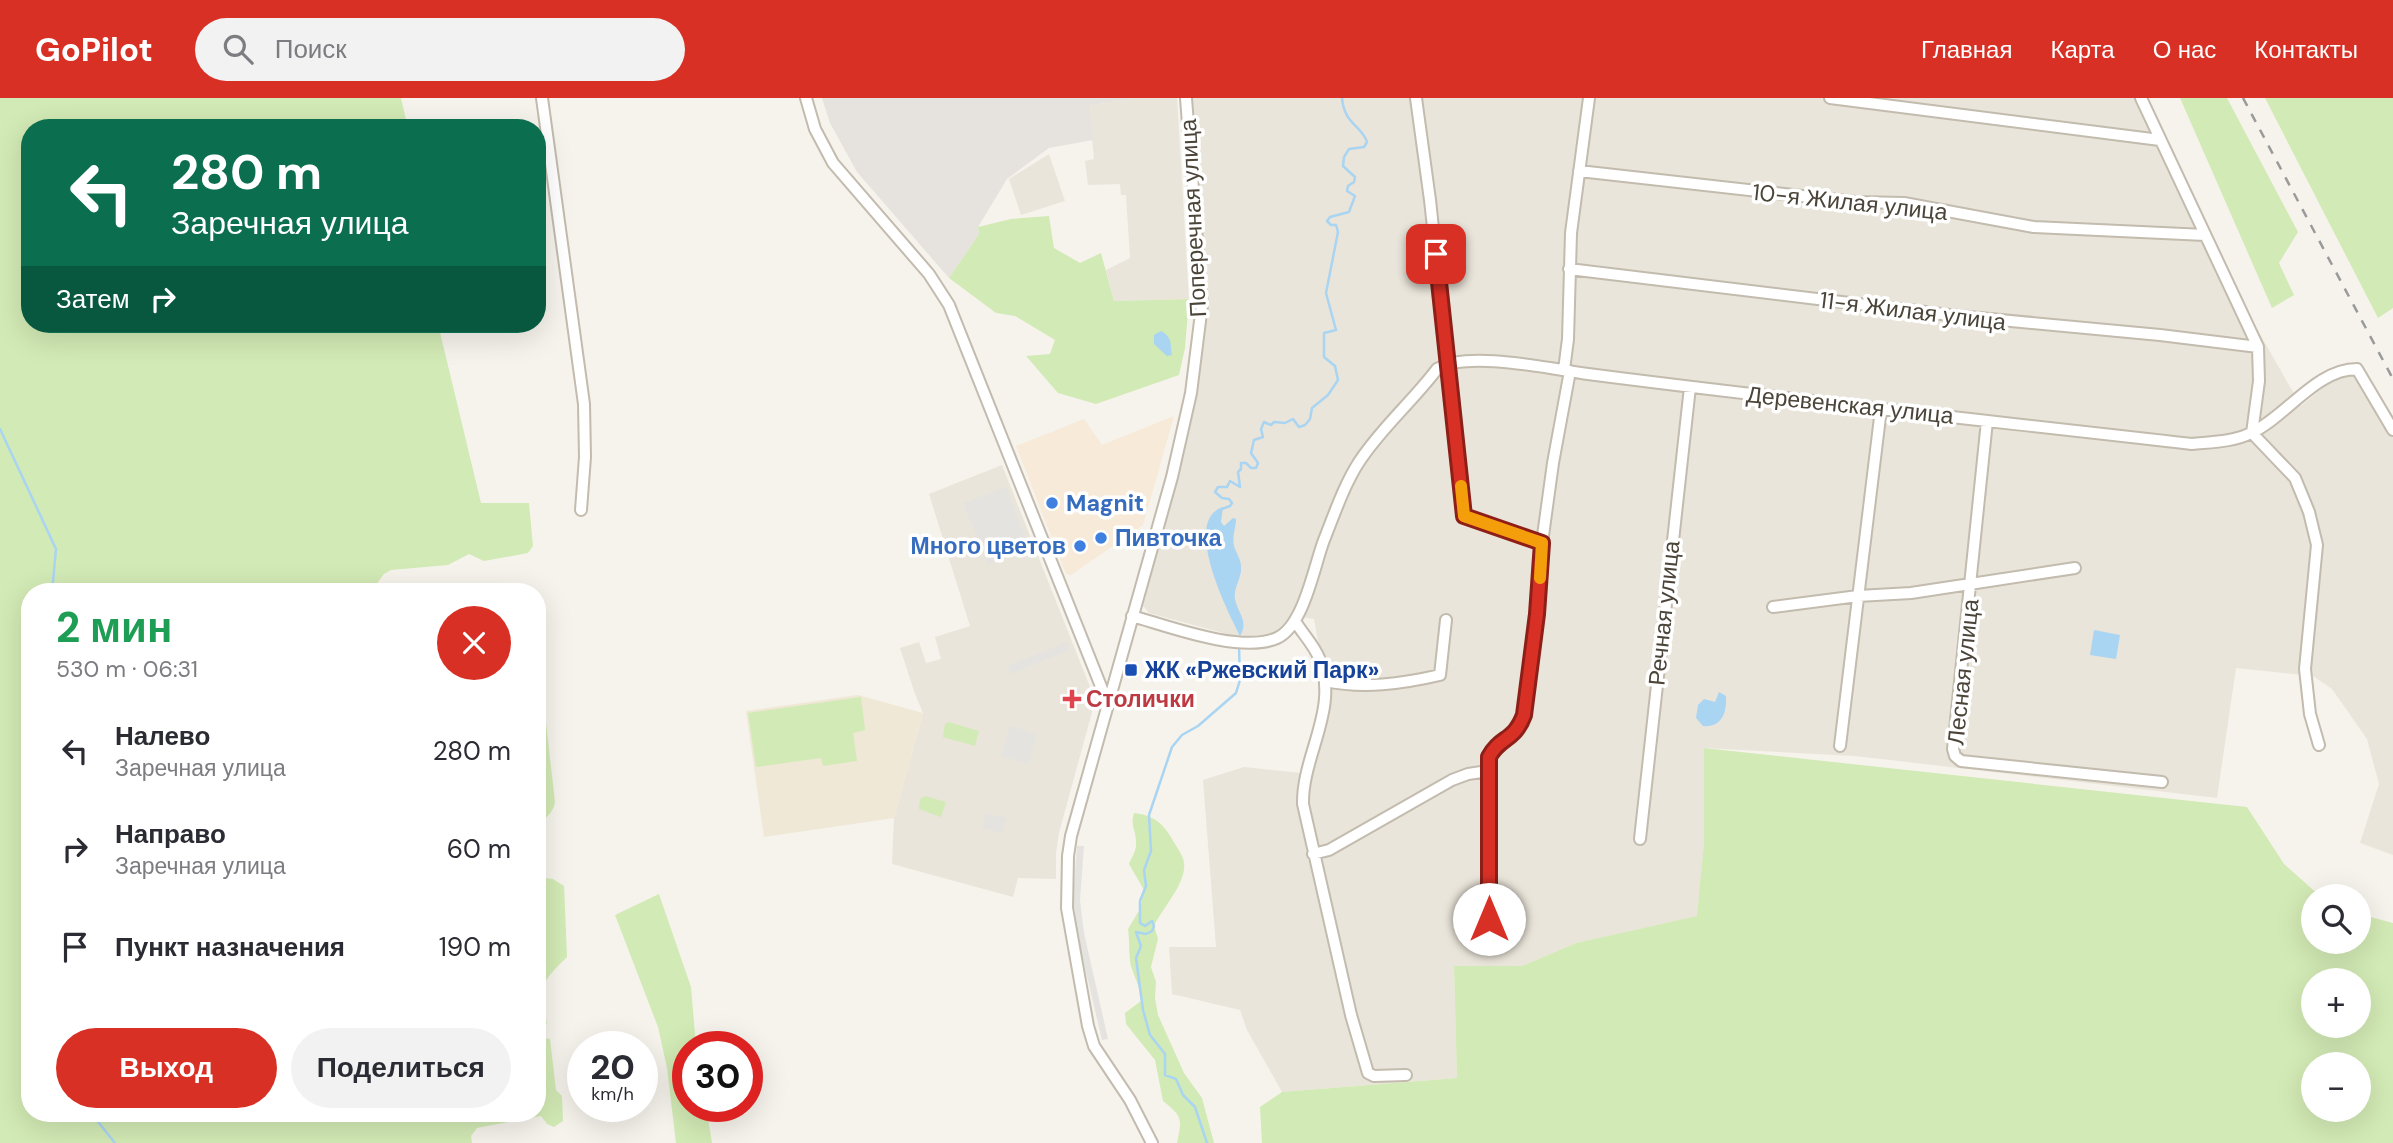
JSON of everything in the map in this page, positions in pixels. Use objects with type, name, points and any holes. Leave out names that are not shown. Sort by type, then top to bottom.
[{"type":"street","points":[[542,98],[545,119]]},
{"type":"street","points":[[806,98],[815,129],[833,163],[929,274],[949,305],[1108,704]]},
{"type":"street","name":"Поперечная улица","points":[[1152,1143],[1130,1100],[1094,1046],[1067,908],[1067,866],[1071,836],[1172,477],[1191,393],[1202,305],[1186,98]]},
{"type":"street","points":[[1416,98],[1464,516],[1542,543]]},
{"type":"street","points":[[1502,923],[1489,919],[1489,757],[1494,747],[1519,729],[1524,715],[1537,614],[1542,543],[1567,371],[1569,269],[1588,98]]},
{"type":"street","points":[[1830,98],[2160,140]]},
{"type":"street","points":[[2141,98],[2258,347],[2259,382],[2252,433]]},
{"type":"street","points":[[546,127],[584,404],[581,510]]},
{"type":"street","name":"10-я Жилая улица","points":[[1579,171],[1855,202],[1904,203],[2034,228],[2205,235]]},
{"type":"street","name":"11-я Жилая улица","points":[[1569,269],[1958,316],[2258,347]]},
{"type":"street","name":"Деревенская улица","points":[[1447,362],[1470,359],[2192,444],[2226,441],[2252,433]]},
{"type":"street","points":[[1132,615],[1208,637],[1236,642],[1274,640],[1285,634],[1295,621],[1324,540],[1358,464],[1437,369],[1447,362]]},
{"type":"street","points":[[2252,433],[2335,371],[2345,369],[2357,369],[2393,430]]},
{"type":"street","name":"Речная улица","points":[[1640,839],[1690,387]]},
{"type":"street","points":[[1840,746],[1881,409]]},
{"type":"street","name":"Лесная улица","points":[[1987,421],[1953,749],[1955,756],[1961,761],[2162,782]]},
{"type":"street","points":[[2252,433],[2295,478],[2309,512],[2317,545],[2305,669],[2310,714],[2319,745]]},
{"type":"street","points":[[1773,607],[1858,596],[1910,593],[2075,568]]},
{"type":"street","points":[[1325,681],[1372,686],[1440,675],[1446,620]]},
{"type":"street","points":[[1295,621],[1318,655],[1325,681],[1322,722],[1303,785],[1303,804],[1351,1015],[1368,1073],[1374,1076],[1406,1075]]},
{"type":"street","points":[[1093,666],[1104,673],[1116,674]]},
{"type":"street","points":[[1313,855],[1329,850],[1452,780],[1488,771]]},
{"type":"shaded area","points":[[822,98],[1132,98],[1089,106],[1093,140],[1049,148],[1007,179],[978,227],[979,234],[949,278],[857,172],[830,123]]},
{"type":"shaded area","points":[[1132,98],[1177,98],[1189,299],[1114,301],[1106,270],[1130,258],[1126,195],[1121,195],[1120,184],[1088,185],[1085,161],[1094,159],[1089,106]]},
{"type":"shaded area","points":[[1193,98],[2137,98],[2233,287],[2301,406],[2342,372],[2358,374],[2393,438],[2393,855],[2360,843],[2379,784],[2367,739],[2332,689],[2313,676],[2236,668],[2217,798],[1855,756],[1705,748],[1704,842],[1698,916],[1576,943],[1522,966],[1454,966],[1457,1078],[1282,1092],[1247,1030],[1240,1010],[1172,994],[1169,947],[1216,947],[1203,780],[1244,767],[1302,773],[1327,670],[1314,619],[1292,616],[1283,629],[1274,635],[1242,638],[1149,613],[1143,606],[1191,421],[1204,343],[1208,301]]},
{"type":"shaded area","points":[[1049,154],[1065,201],[1021,215],[1009,179]]},
{"type":"shaded area","points":[[1174,416],[1143,525],[1071,575],[1066,574],[1016,446],[1084,419],[1102,445]]},
{"type":"shaded area","name":"ЖК «Ржевский Парк»","points":[[1002,465],[1094,697],[1059,833],[1056,879],[1018,878],[1013,897],[892,864],[894,818],[923,713],[900,648],[919,642],[926,663],[941,659],[935,637],[970,626],[929,494]]},
{"type":"shaded area","points":[[1006,487],[1030,549],[988,565],[963,503]]},
{"type":"shaded area","points":[[1067,642],[1070,650],[1010,674],[1007,666]]},
{"type":"shaded area","points":[[858,695],[923,713],[894,818],[764,837],[746,711]]},
{"type":"shaded area","points":[[1010,726],[1037,734],[1028,764],[1001,756]]},
{"type":"shaded area","points":[[986,813],[1007,818],[1002,833],[982,828]]},
{"type":"shaded area","points":[[1077,846],[1084,846],[1080,900],[1084,933],[1108,1039],[1102,1040],[1077,934],[1073,900]]},
{"type":"green space","points":[[0,98],[401,98],[406,119],[21,119],[21,333],[440,333],[481,503],[529,503],[533,546],[528,553],[484,561],[469,554],[448,565],[391,570],[384,574],[378,583],[21,583],[21,1122],[509,1122],[477,1128],[471,1136],[472,1143],[0,1143]]},
{"type":"green space","points":[[2180,98],[2227,98],[2298,232],[2279,263],[2294,295],[2272,308]]},
{"type":"green space","points":[[2265,98],[2393,98],[2393,308],[2378,318]]},
{"type":"green space","points":[[1049,216],[1054,248],[1080,263],[1101,253],[1114,301],[1189,299],[1185,348],[1179,375],[1096,404],[1058,393],[1026,356],[1050,354],[1055,340],[1015,316],[996,313],[949,278],[979,234],[978,227],[1011,219]]},
{"type":"green space","points":[[861,697],[865,730],[853,733],[857,761],[823,766],[821,758],[756,767],[748,713]]},
{"type":"green space","points":[[948,722],[979,731],[975,746],[943,737],[945,724]]},
{"type":"green space","points":[[546,723],[555,802],[546,818]]},
{"type":"green space","points":[[1704,748],[2247,807],[2284,864],[2306,884],[2301,884],[2301,954],[2371,954],[2371,917],[2393,923],[2393,1143],[1262,1143],[1260,1107],[1282,1092],[1457,1078],[1454,966],[1522,966],[1576,943],[1697,916],[1704,842]]},
{"type":"green space","points":[[925,796],[946,802],[941,817],[919,809],[920,799]]},
{"type":"green space","points":[[1134,813],[1152,818],[1161,824],[1169,833],[1183,860],[1182,878],[1154,926],[1158,939],[1151,967],[1156,982],[1158,1015],[1184,1073],[1202,1098],[1214,1143],[1177,1143],[1180,1129],[1178,1115],[1163,1101],[1155,1060],[1126,1024],[1125,1013],[1141,1001],[1131,965],[1128,929],[1140,909],[1144,890],[1129,864],[1136,845]]},
{"type":"green space","points":[[546,878],[564,886],[567,957],[546,982]]},
{"type":"green space","points":[[659,894],[691,987],[695,1031],[672,1031],[672,1110],[658,1027],[615,915]]},
{"type":"green space","points":[[546,1038],[550,1039],[556,1090],[562,1096],[563,1121],[554,1127],[547,1124]]},
{"type":"green space","points":[[673,1122],[709,1122],[712,1143],[676,1143]]},
{"type":"water","points":[[1161,331],[1169,339],[1172,355],[1167,356],[1154,344],[1154,335]]},
{"type":"water","points":[[1223,507],[1221,522],[1224,526],[1233,518],[1236,519],[1234,542],[1241,571],[1235,595],[1243,622],[1240,636],[1218,588],[1207,547],[1206,529],[1211,515]]},
{"type":"water","points":[[2094,630],[2120,635],[2116,659],[2090,655]]},
{"type":"water","points":[[1719,692],[1726,696],[1726,708],[1722,718],[1715,724],[1703,726],[1696,718],[1698,705],[1704,699],[1715,702]]},
{"type":"waterway","points":[[1222,509],[1232,503],[1215,492],[1218,487],[1227,487],[1230,481],[1240,487],[1238,472],[1241,463],[1256,468],[1258,463],[1251,453],[1254,440],[1263,437],[1261,429],[1264,422],[1271,425],[1274,422],[1285,423],[1293,419],[1299,427],[1305,425],[1310,419],[1312,408],[1328,395],[1338,380],[1335,366],[1324,357],[1324,333],[1336,330],[1326,293],[1338,232],[1336,225],[1327,221],[1330,217],[1349,212],[1355,196],[1347,191],[1355,177],[1343,166],[1344,157],[1349,149],[1364,147],[1367,142],[1346,114],[1342,98]]},
{"type":"waterway","points":[[0,429],[56,549],[53,583]]},
{"type":"waterway","points":[[1207,1143],[1195,1107],[1183,1095],[1176,1079],[1165,1075],[1165,1054],[1150,1035],[1143,1010],[1136,958],[1141,946],[1136,932],[1146,934],[1152,931],[1154,926],[1152,921],[1145,926],[1140,923],[1140,901],[1146,886],[1144,870],[1151,851],[1149,815],[1172,747],[1182,735],[1198,726],[1236,693],[1240,680],[1239,646]]},
{"type":"waterway","points":[[98,1122],[115,1143]]},
{"type":"railway","points":[[2243,98],[2393,379]]},
{"type":"slow traffic","points":[[1461,486],[1464,516],[1542,543],[1540,578]]},
{"type":"place","name":"Magnit","points":[[1052,503]]},
{"type":"place","name":"Пивточка","points":[[1101,538]]},
{"type":"place","name":"Много цветов","points":[[1080,546]]},
{"type":"place","name":"ЖК «Ржевский Парк»","points":[[1131,670]]},
{"type":"place","name":"Столички","points":[[1072,699]]},
{"type":"route","points":[[1436,254],[1464,516],[1542,543],[1537,614],[1524,715],[1519,729],[1494,747],[1489,757],[1489,919]]}]
